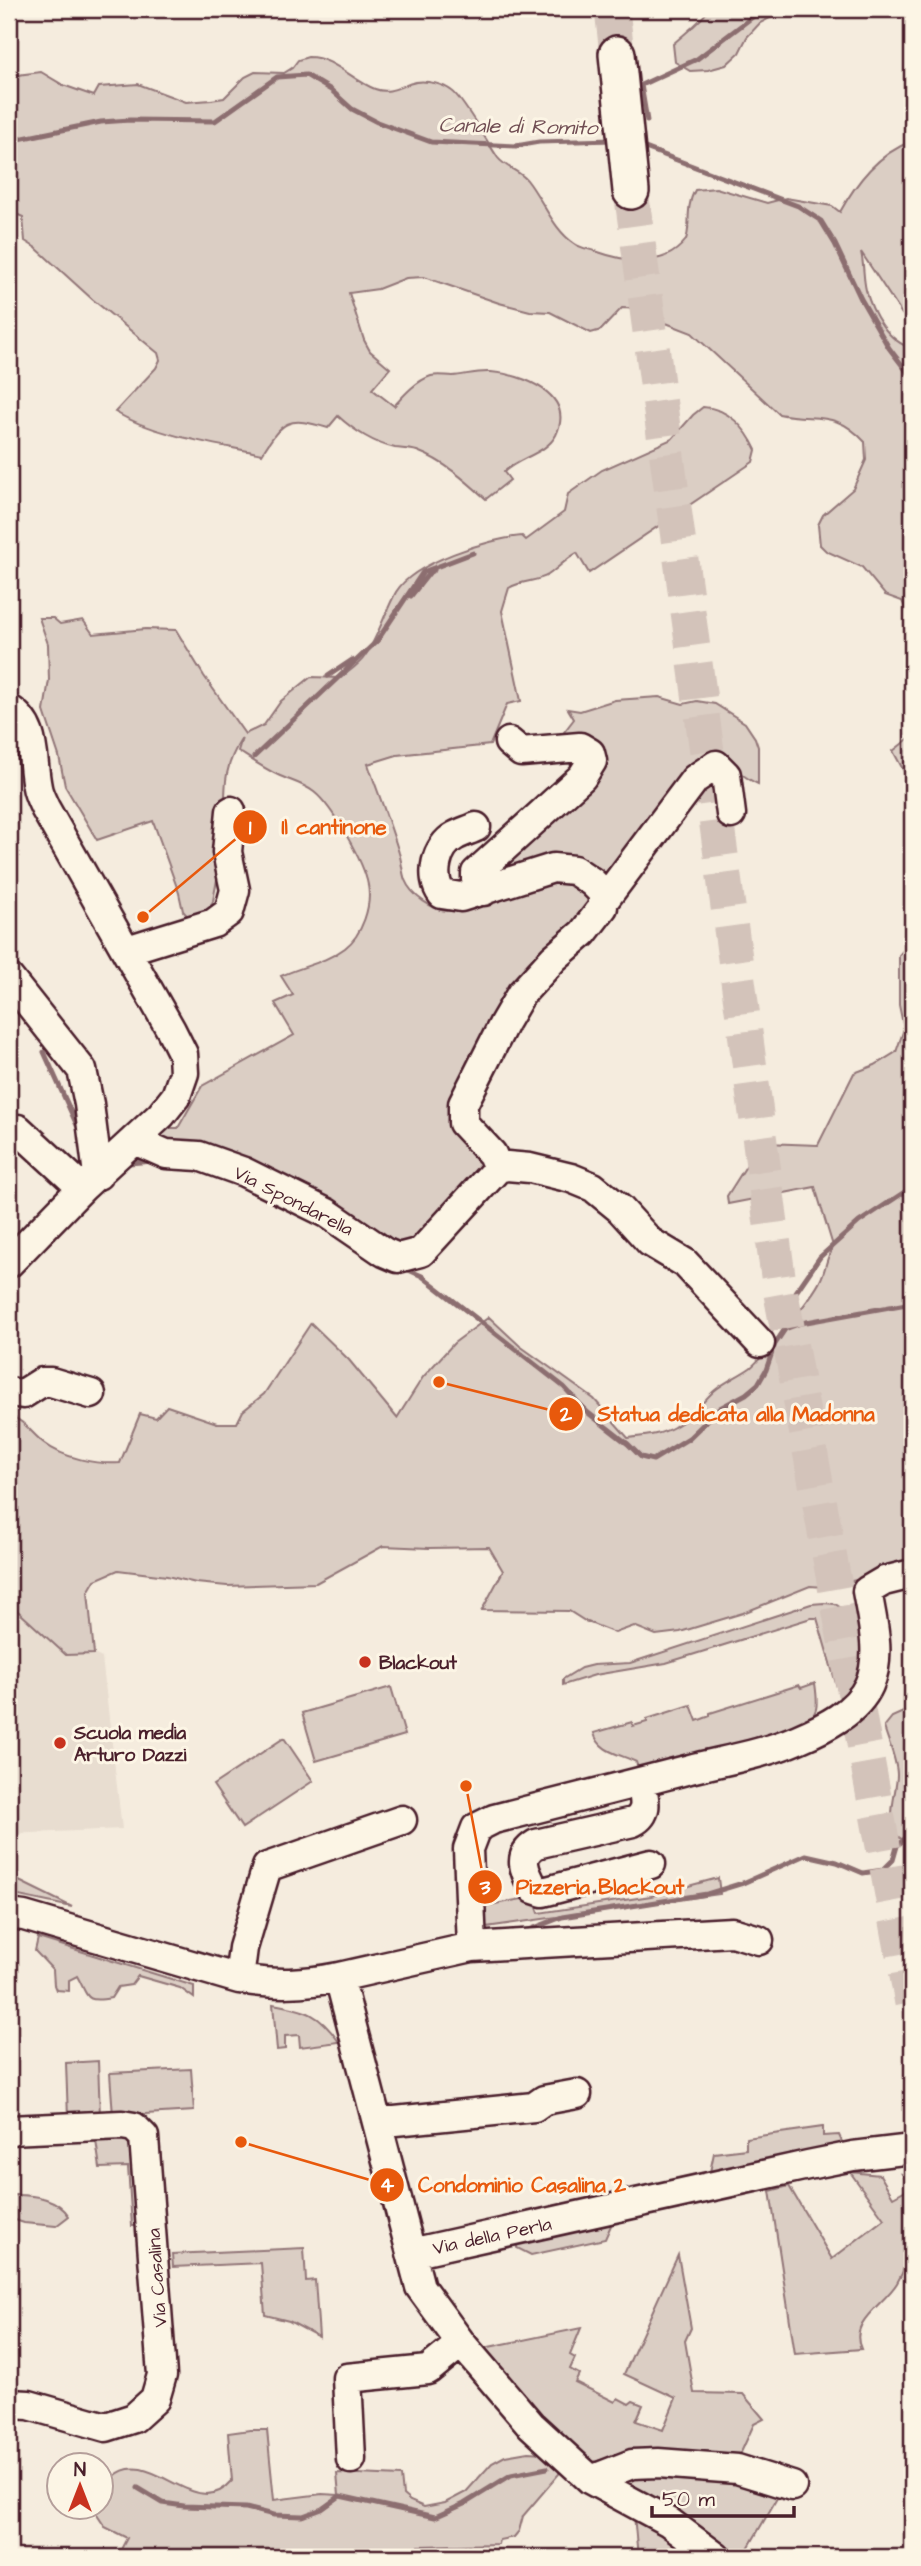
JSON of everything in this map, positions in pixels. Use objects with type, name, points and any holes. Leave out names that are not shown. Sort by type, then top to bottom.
[{"type":"main road","points":[[617,54],[631,191]]},
{"type":"street","points":[[9,709],[23,721],[29,732],[37,790],[45,808],[183,1054],[184,1073],[176,1096],[162,1115],[9,1263]]},
{"type":"street","points":[[484,891],[476,880],[476,873],[582,777],[592,761],[590,752],[580,747],[522,752],[509,742]]},
{"type":"street","points":[[731,814],[726,775],[716,765],[695,779],[605,899],[603,907],[583,933],[554,958],[522,994],[504,1023],[463,1104],[463,1123],[492,1154],[498,1167],[530,1168],[571,1178],[593,1187],[620,1209],[650,1242],[685,1263],[760,1343]]},
{"type":"street","points":[[127,950],[214,923],[229,912],[235,890],[228,852],[231,811]]},
{"type":"street","points":[[476,827],[446,843],[434,870],[438,889],[449,897],[461,897],[553,868],[567,867],[592,882],[605,899]]},
{"type":"street","points":[[9,978],[82,1070],[89,1104],[90,1182]]},
{"type":"street","points":[[18,1129],[90,1182]]},
{"type":"street","name":"Via Spondarella","points":[[134,1140],[166,1154],[200,1156],[244,1172],[327,1213],[384,1252],[398,1258],[421,1252],[498,1167]]},
{"type":"street","points":[[9,1392],[23,1394],[42,1382],[51,1382],[91,1394]]},
{"type":"street","points":[[472,1947],[468,1849],[476,1828],[494,1819],[797,1740],[834,1721],[851,1708],[868,1687],[873,1670],[875,1642],[867,1591],[884,1581],[912,1574]]},
{"type":"street","points":[[641,1782],[645,1812],[640,1818],[633,1822],[536,1844],[527,1850],[523,1858],[534,1889],[543,1892],[651,1864]]},
{"type":"street","points":[[239,1979],[243,1948],[267,1867],[402,1820]]},
{"type":"street","points":[[9,1914],[24,1916],[239,1979],[267,1984],[303,1984],[472,1947],[732,1932],[759,1940]]},
{"type":"street","name":"Via della Perla","points":[[340,1977],[411,2253],[808,2165],[853,2156],[910,2151]]},
{"type":"street","points":[[377,2120],[395,2122],[534,2107],[544,2099],[577,2094]]},
{"type":"street","name":"Via Casalina","points":[[9,2130],[122,2125],[134,2127],[144,2137],[162,2375],[155,2399],[134,2418],[106,2427],[29,2405],[9,2404]]},
{"type":"street","points":[[411,2253],[420,2287],[461,2343],[531,2425],[591,2480],[669,2522],[716,2557]]},
{"type":"street","points":[[351,2459],[347,2378],[428,2370],[461,2343]]},
{"type":"street","points":[[591,2480],[632,2464],[658,2463],[737,2469],[792,2486]]},
{"type":"shaded area","points":[[709,9],[787,9],[760,23],[747,37],[739,53],[726,65],[690,71],[675,62],[673,44]]},
{"type":"shaded area","points":[[308,57],[326,61],[381,91],[420,82],[435,83],[448,89],[462,102],[498,158],[527,180],[554,223],[567,238],[582,247],[630,260],[666,256],[685,241],[695,190],[716,188],[767,203],[786,198],[832,206],[840,212],[854,190],[879,161],[912,141],[912,324],[902,314],[861,252],[866,290],[872,308],[888,333],[903,345],[912,348],[912,612],[908,613],[902,601],[885,595],[862,567],[826,551],[820,545],[818,525],[823,515],[853,489],[866,460],[865,442],[844,425],[834,421],[779,414],[692,333],[641,309],[622,308],[601,330],[591,333],[550,312],[530,311],[499,303],[424,277],[406,278],[378,289],[349,293],[370,351],[390,368],[372,389],[394,406],[415,385],[431,376],[491,372],[530,382],[543,389],[559,408],[560,421],[552,441],[504,472],[510,480],[486,499],[436,460],[417,451],[395,448],[372,440],[338,416],[328,428],[304,422],[288,424],[276,434],[262,454],[167,433],[115,412],[156,368],[160,360],[158,353],[25,241],[23,217],[9,211],[9,76],[41,72],[63,85],[94,96],[99,87],[138,84],[186,102],[224,98],[245,77],[255,72],[284,73],[298,60]]},
{"type":"shaded area","points":[[703,407],[728,415],[741,427],[756,450],[753,462],[589,573],[577,553],[548,575],[509,588],[502,611],[521,701],[507,704],[490,745],[397,755],[368,764],[400,856],[405,880],[417,896],[430,905],[449,911],[556,874],[590,890],[590,917],[461,1098],[482,1151],[485,1171],[411,1250],[163,1144],[158,1132],[178,1128],[202,1086],[294,1035],[275,1003],[293,995],[281,976],[330,957],[351,942],[361,928],[367,911],[368,885],[354,849],[321,799],[306,787],[274,773],[238,751],[242,738],[227,774],[223,843],[213,901],[204,913],[191,920],[183,911],[153,821],[97,840],[65,786],[59,756],[44,711],[49,680],[48,644],[39,618],[53,618],[60,624],[83,620],[93,634],[146,629],[176,630],[245,734],[264,725],[281,701],[311,677],[341,678],[357,665],[374,641],[396,592],[419,571],[472,547],[522,536],[526,540],[564,512],[568,494],[602,470],[672,439]]},
{"type":"shaded area","points":[[659,697],[683,704],[697,701],[715,704],[745,723],[758,747],[758,784],[720,762],[612,880],[538,865],[488,872],[598,761],[558,740],[574,719],[568,709],[580,711],[615,700]]},
{"type":"shaded area","points":[[912,736],[912,786],[893,751]]},
{"type":"shaded area","points":[[912,940],[912,1568],[824,1587],[810,1586],[743,1613],[680,1632],[656,1635],[634,1626],[615,1633],[585,1621],[569,1611],[482,1610],[503,1571],[489,1547],[383,1546],[316,1583],[227,1586],[118,1570],[95,1580],[88,1592],[94,1654],[66,1655],[9,1603],[9,1415],[61,1453],[91,1462],[120,1463],[140,1414],[156,1418],[167,1406],[217,1423],[237,1423],[243,1411],[264,1394],[311,1323],[349,1360],[397,1418],[423,1377],[454,1343],[489,1317],[520,1346],[594,1399],[628,1438],[663,1432],[686,1419],[714,1391],[756,1363],[798,1313],[822,1277],[833,1246],[815,1187],[728,1204],[727,1196],[762,1141],[818,1145],[854,1073],[875,1065],[896,1052],[904,1029],[899,1005],[899,955]]},
{"type":"shaded area","name":"Scuola media Arturo Dazzi","points":[[9,1603],[66,1654],[94,1654],[102,1658],[122,1829],[9,1834]]},
{"type":"shaded area","points":[[811,1604],[835,1604],[852,1615],[864,1636],[863,1674],[841,1701],[817,1618],[666,1663],[595,1675],[563,1685],[563,1679],[581,1668],[630,1663]]},
{"type":"shaded area","points":[[815,1683],[816,1709],[807,1723],[800,1727],[639,1771],[636,1762],[605,1748],[594,1733],[632,1722],[633,1726],[647,1722],[647,1719],[691,1705],[697,1721],[710,1716],[710,1713],[799,1685],[801,1688]]},
{"type":"shaded area","points":[[391,1687],[405,1735],[316,1761],[302,1713]]},
{"type":"shaded area","points":[[912,1708],[912,1842],[902,1839],[895,1833],[892,1825],[897,1769],[884,1727],[892,1717]]},
{"type":"shaded area","points":[[284,1738],[313,1781],[242,1828],[213,1785]]},
{"type":"shaded area","points":[[9,1876],[72,1907],[9,1894]]},
{"type":"shaded area","points":[[718,1878],[720,1894],[486,1927],[484,1906],[533,1897],[539,1913],[651,1896]]},
{"type":"shaded area","points":[[38,1938],[194,1986],[194,1998],[180,1988],[138,1976],[131,1985],[118,1987],[111,1998],[96,2000],[88,1997],[77,1976],[69,1980],[69,1991],[56,1990],[53,1970],[35,1951]]},
{"type":"shaded area","points":[[273,2004],[311,2014],[332,2032],[339,2042],[300,2047],[299,2035],[285,2036],[285,2049],[277,2050]]},
{"type":"shaded area","points":[[98,2061],[100,2116],[68,2118],[66,2063]]},
{"type":"shaded area","points":[[191,2069],[194,2111],[113,2116],[110,2073]]},
{"type":"shaded area","points":[[823,2127],[823,2136],[839,2135],[843,2144],[710,2172],[714,2153],[746,2149],[746,2138]]},
{"type":"shaded area","points":[[95,2134],[133,2141],[140,2226],[132,2226],[128,2167],[100,2168]]},
{"type":"shaded area","points":[[850,2172],[880,2175],[893,2197],[911,2187],[902,2174],[912,2176],[912,2231],[907,2258],[897,2283],[863,2322],[858,2339],[861,2349],[795,2354],[770,2191],[789,2186],[832,2259],[884,2219]]},
{"type":"shaded area","points":[[9,2196],[52,2201],[69,2216],[56,2226],[24,2223],[9,2218]]},
{"type":"shaded area","points":[[612,2223],[605,2239],[531,2255],[517,2248],[517,2244]]},
{"type":"shaded area","points":[[304,2248],[306,2281],[315,2280],[319,2337],[289,2321],[265,2315],[261,2263],[173,2267],[172,2254]]},
{"type":"shaded area","points":[[678,2255],[691,2328],[685,2341],[694,2393],[743,2394],[764,2419],[754,2424],[738,2459],[641,2449],[590,2463],[542,2418],[484,2348],[581,2328],[570,2355],[575,2358],[570,2369],[579,2374],[575,2382],[615,2402],[618,2398],[629,2404],[633,2401],[643,2405],[636,2421],[663,2430],[676,2398],[624,2374]]},
{"type":"shaded area","points":[[267,2430],[274,2500],[322,2494],[339,2495],[337,2473],[401,2476],[403,2495],[424,2507],[445,2503],[466,2492],[492,2463],[505,2456],[528,2452],[543,2453],[559,2467],[559,2474],[523,2516],[519,2531],[514,2537],[499,2540],[498,2544],[418,2546],[418,2557],[117,2557],[127,2538],[105,2527],[100,2520],[116,2520],[116,2475],[127,2469],[142,2469],[188,2490],[203,2494],[218,2492],[232,2481],[228,2433]]},
{"type":"shaded area","points":[[679,2470],[780,2493],[743,2557],[727,2557],[612,2479]]},
{"type":"shaded area","points":[[634,2515],[702,2557],[638,2557]]},
{"type":"waterway","points":[[647,121],[641,85],[697,59],[763,9]]},
{"type":"waterway","name":"Canale di Romito","points":[[9,141],[101,122],[215,121],[277,77],[306,75],[331,90],[352,109],[377,122],[431,142],[516,146],[539,142],[614,140]]},
{"type":"waterway","name":"Canale di Romito","points":[[640,146],[798,206],[821,221],[889,348],[912,378]]},
{"type":"waterway","points":[[254,757],[377,641],[423,572],[473,553]]},
{"type":"waterway","points":[[411,596],[434,570]]},
{"type":"waterway","points":[[328,676],[352,660]]},
{"type":"waterway","points":[[44,1052],[80,1132]]},
{"type":"waterway","points":[[125,1166],[129,1163],[153,1161]]},
{"type":"waterway","points":[[404,1268],[422,1276],[564,1387],[587,1412],[641,1457],[653,1460],[689,1438],[720,1408],[758,1384],[775,1344],[785,1329],[796,1292],[820,1257],[859,1222],[912,1187]]},
{"type":"waterway","points":[[785,1329],[801,1323],[912,1303]]},
{"type":"waterway","points":[[529,1930],[562,1917],[707,1894],[743,1883],[806,1855],[837,1862],[863,1873],[883,1870],[893,1860],[897,1846],[912,1832]]},
{"type":"waterway","points":[[138,2488],[163,2503],[246,2508],[274,2515],[303,2516],[322,2509],[340,2496],[435,2517],[464,2504],[511,2475],[547,2468]]},
{"type":"tunnel","points":[[612,9],[617,54]]},
{"type":"tunnel","points":[[631,191],[779,1283],[912,2003]]},
{"type":"place","name":"Il cantinone","points":[[143,917]]},
{"type":"place","name":"Statua dedicata alla Madonna","points":[[439,1382]]},
{"type":"place","name":"Blackout","points":[[365,1662]]},
{"type":"place","name":"Scuola media Arturo Dazzi","points":[[60,1743]]},
{"type":"place","name":"Pizzeria Blackout","points":[[466,1786]]},
{"type":"place","name":"Condominio Casalina 2","points":[[241,2142]]}]
